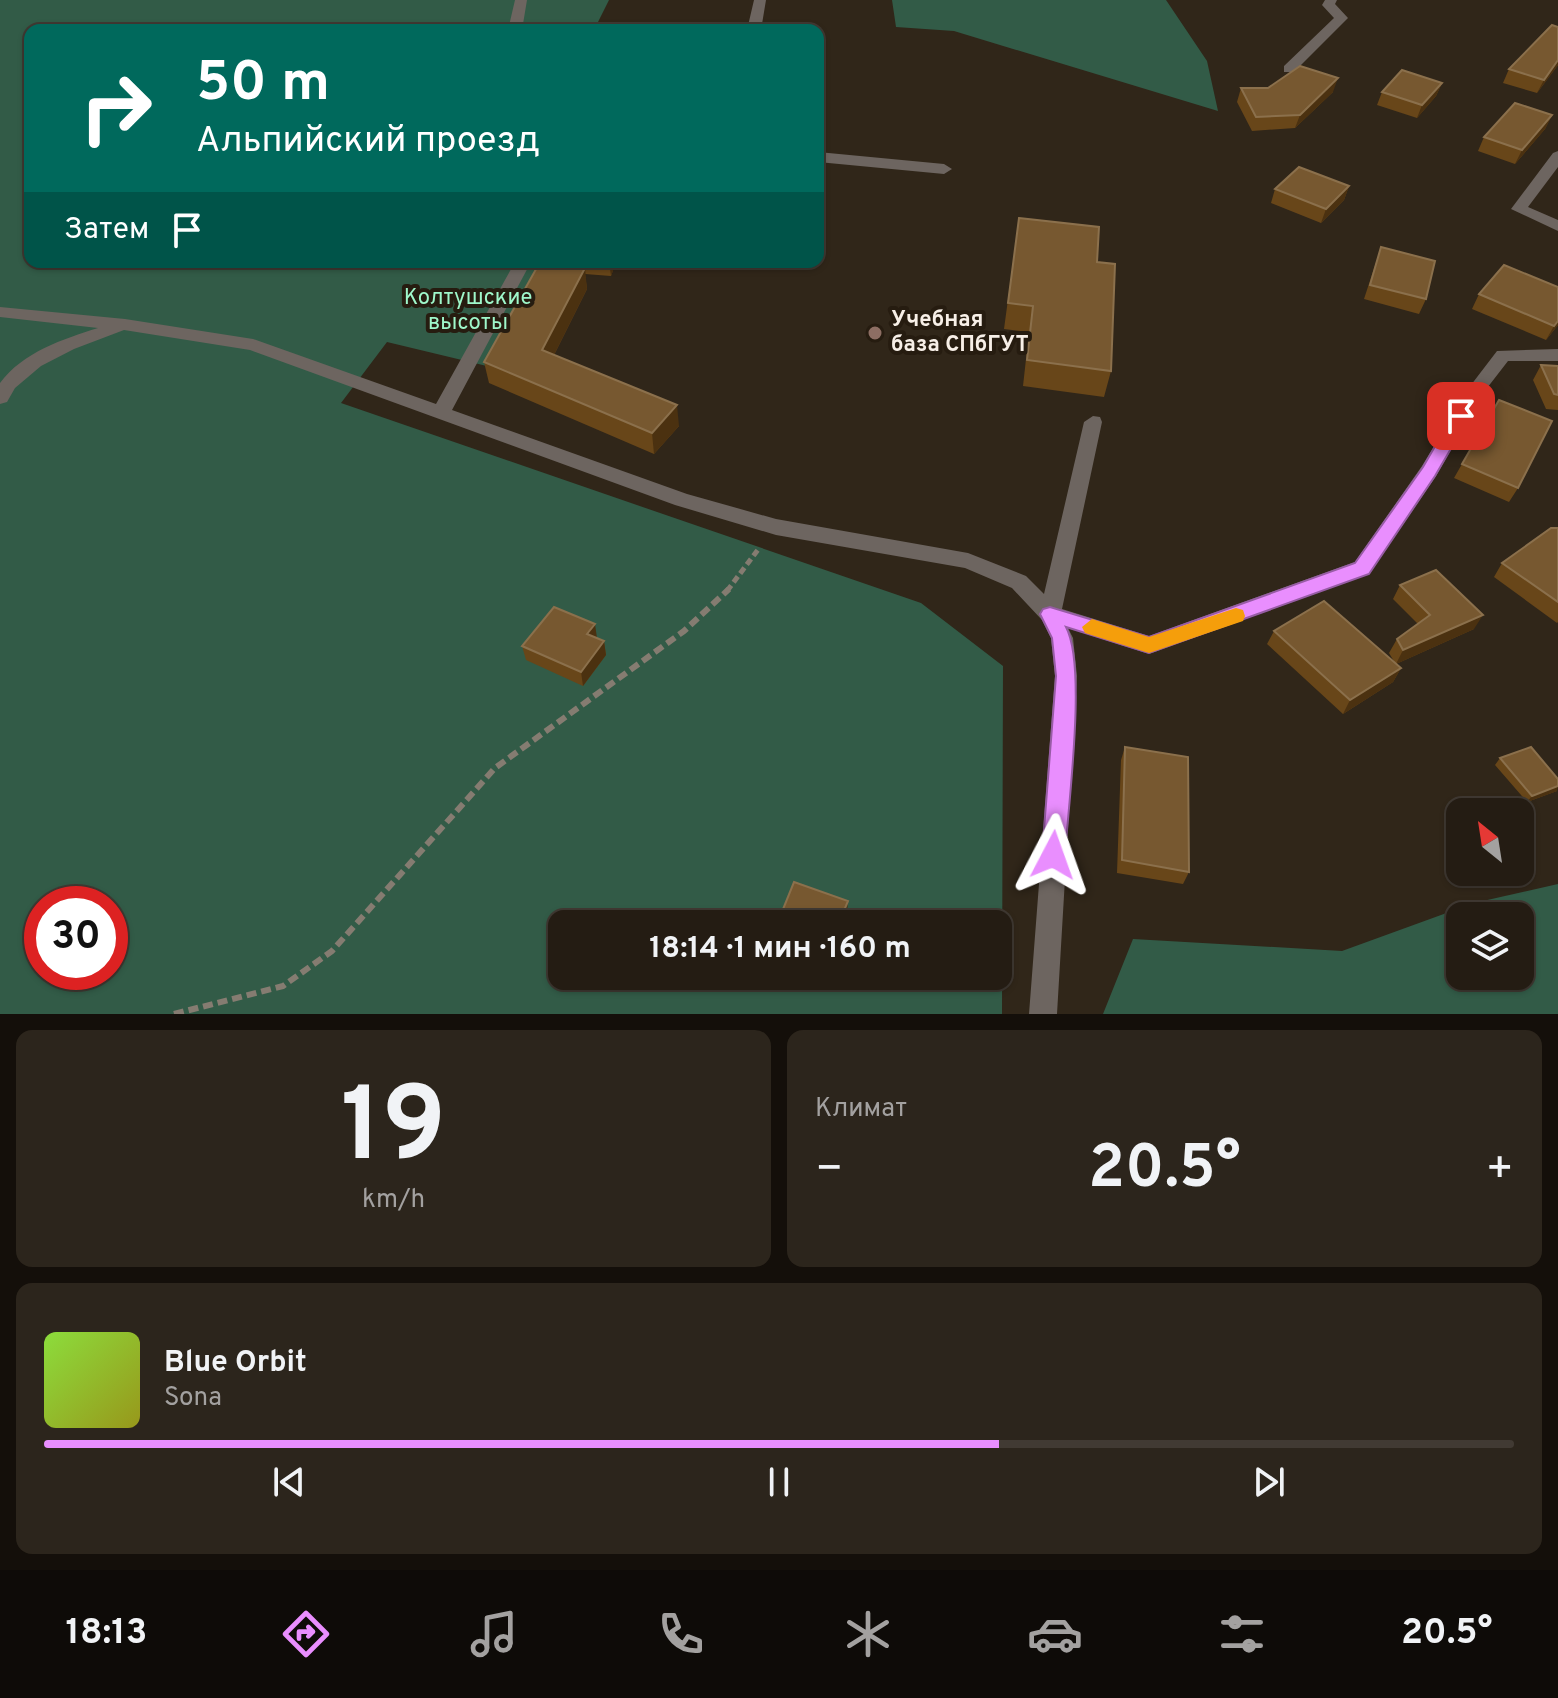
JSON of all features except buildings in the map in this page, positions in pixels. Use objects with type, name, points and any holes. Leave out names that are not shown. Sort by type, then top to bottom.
[{"type":"street","points":[[516,24],[521,0]]},
{"type":"street","points":[[755,24],[760,0]]},
{"type":"street","points":[[1289,69],[1341,18],[1328,5],[1331,0]]},
{"type":"street","points":[[1558,156],[1519,209],[1558,226]]},
{"type":"street","points":[[824,158],[944,169]]},
{"type":"street","points":[[441,413],[520,268]]},
{"type":"street","points":[[0,312],[125,325],[253,345],[682,500],[776,527],[968,561],[1019,582],[1050,614],[1062,638],[1066,676],[1043,1014]]},
{"type":"street","points":[[0,398],[4,390],[32,364],[71,344],[125,325]]},
{"type":"street","points":[[1050,614],[1149,645],[1362,568],[1429,471],[1477,389],[1503,355],[1558,355]]},
{"type":"street","points":[[1050,614],[1093,422]]},
{"type":"path","points":[[174,1014],[283,986],[332,951],[495,768],[684,631],[723,596],[776,527]]},
{"type":"green space","name":"Колтушские высоты","points":[[0,0],[609,0],[597,24],[24,24],[24,268],[553,268],[545,291],[491,367],[387,342],[341,403],[921,603],[1003,666],[1002,910],[548,910],[548,990],[1002,990],[1002,1014],[0,1014]]},
{"type":"green space","points":[[892,0],[1166,0],[1207,61],[1218,111],[954,31],[896,27]]},
{"type":"green space","points":[[1558,884],[1558,1014],[1103,1014],[1133,939],[1342,951],[1446,913],[1446,990],[1534,990],[1534,902],[1478,902]]},
{"type":"slow traffic","points":[[1092,627],[1149,645],[1236,616]]},
{"type":"place","name":"Учебная база СПбГУТ","points":[[875,333]]},
{"type":"route","points":[[1053,855],[1066,676],[1062,638],[1050,614],[1149,645],[1262,607],[1362,568],[1429,471],[1461,416]]}]
